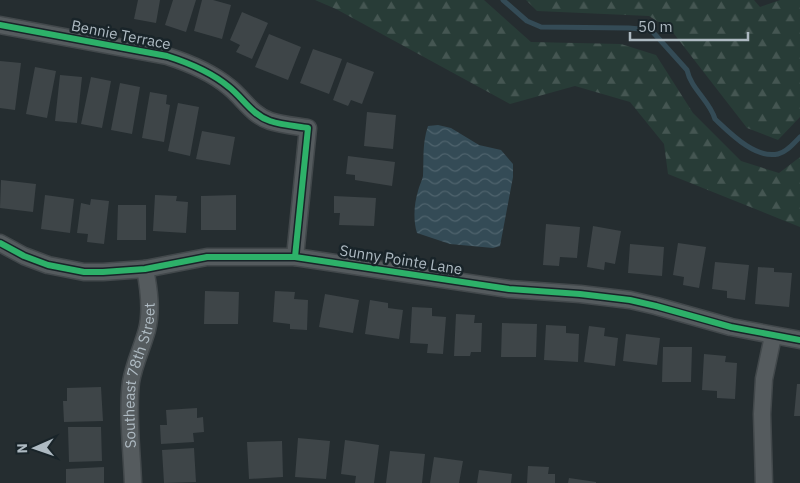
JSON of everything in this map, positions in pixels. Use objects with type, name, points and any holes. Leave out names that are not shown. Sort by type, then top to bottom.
[{"type":"street","name":"Bennie Terrace","points":[[0,25],[167,56],[186,62],[217,78],[252,110],[269,121],[308,128],[295,257]]},
{"type":"street","name":"Sunny Pointe Lane","points":[[0,243],[24,256],[66,269],[103,272],[146,269],[208,257],[295,257],[509,290],[580,294],[630,300],[732,327],[800,340]]},
{"type":"street","name":"Southeast 78th Street","points":[[133,483],[131,383],[147,329],[150,309],[146,269]]},
{"type":"street","points":[[764,483],[762,414],[764,379],[773,336]]},
{"type":"green space","points":[[315,0],[484,0],[531,42],[621,44],[656,55],[693,113],[741,161],[779,173],[800,157],[800,227],[668,174],[664,144],[630,102],[575,86],[510,104],[336,9]]},
{"type":"green space","points":[[526,0],[754,0],[760,7],[780,0],[800,0],[800,117],[778,140],[747,128],[671,30],[649,16],[537,11]]},
{"type":"water","points":[[438,125],[451,128],[479,145],[501,150],[513,164],[513,177],[500,246],[493,248],[450,244],[417,233],[415,207],[418,189],[423,176],[425,139],[428,126]]},
{"type":"building","points":[[138,0],[160,0],[156,23],[134,19]]},
{"type":"building","points":[[173,0],[196,0],[186,32],[165,25]]},
{"type":"building","points":[[202,0],[213,0],[231,5],[222,39],[194,31]]},
{"type":"building","points":[[242,12],[268,23],[252,59],[236,52],[240,45],[230,40]]},
{"type":"building","points":[[269,34],[301,47],[288,80],[255,67]]},
{"type":"building","points":[[313,49],[342,59],[329,94],[300,83]]},
{"type":"building","points":[[0,61],[21,63],[15,110],[0,108]]},
{"type":"building","points":[[347,62],[374,72],[362,104],[351,100],[348,106],[333,100]]},
{"type":"building","points":[[35,67],[56,71],[47,118],[26,114]]},
{"type":"building","points":[[60,75],[82,77],[77,123],[55,121]]},
{"type":"building","points":[[91,77],[111,81],[102,128],[81,124]]},
{"type":"building","points":[[120,83],[140,87],[132,134],[111,130]]},
{"type":"building","points":[[150,92],[167,95],[166,104],[170,105],[164,142],[142,138]]},
{"type":"building","points":[[178,103],[199,107],[190,156],[168,151]]},
{"type":"building","points":[[367,112],[396,115],[393,149],[364,146]]},
{"type":"building","points":[[202,131],[235,137],[230,165],[196,159]]},
{"type":"building","points":[[348,156],[395,162],[392,186],[355,180],[355,175],[346,174]]},
{"type":"building","points":[[1,180],[36,184],[33,212],[0,208]]},
{"type":"building","points":[[45,195],[74,199],[70,233],[41,229]]},
{"type":"building","points":[[155,195],[177,196],[176,201],[188,202],[186,233],[153,231]]},
{"type":"building","points":[[236,195],[236,230],[201,230],[201,196]]},
{"type":"building","points":[[334,196],[376,198],[374,226],[339,225],[340,213],[334,213]]},
{"type":"building","points":[[91,199],[109,201],[104,244],[87,242],[88,234],[77,233],[81,203],[90,205]]},
{"type":"building","points":[[118,205],[146,205],[146,240],[117,240]]},
{"type":"building","points":[[546,224],[580,227],[577,258],[560,257],[559,266],[543,265]]},
{"type":"building","points":[[593,226],[621,231],[615,264],[605,262],[604,270],[587,267]]},
{"type":"building","points":[[678,243],[706,247],[699,288],[683,285],[684,277],[673,275]]},
{"type":"building","points":[[630,244],[664,247],[662,276],[628,273]]},
{"type":"building","points":[[715,262],[749,265],[745,300],[727,298],[727,291],[712,289]]},
{"type":"building","points":[[758,267],[774,268],[774,272],[792,273],[789,307],[755,304]]},
{"type":"building","points":[[205,291],[239,292],[238,324],[204,324]]},
{"type":"building","points":[[275,291],[295,292],[294,299],[308,300],[307,330],[290,329],[290,324],[273,322]]},
{"type":"building","points":[[325,294],[359,300],[353,333],[319,327]]},
{"type":"building","points":[[370,300],[388,303],[388,308],[403,310],[399,339],[365,334]]},
{"type":"building","points":[[412,307],[432,308],[432,316],[446,317],[443,354],[427,353],[428,344],[410,343]]},
{"type":"building","points":[[456,314],[475,315],[474,323],[482,323],[481,352],[471,352],[470,356],[454,356]]},
{"type":"building","points":[[502,323],[537,324],[536,357],[501,357]]},
{"type":"building","points":[[546,325],[566,326],[566,333],[579,334],[578,362],[544,360]]},
{"type":"building","points":[[589,326],[605,328],[604,336],[618,338],[615,366],[584,362]]},
{"type":"building","points":[[626,334],[660,338],[657,365],[623,361]]},
{"type":"building","points":[[663,347],[692,347],[691,382],[662,382]]},
{"type":"building","points":[[704,354],[726,356],[725,362],[737,363],[735,399],[717,398],[717,391],[702,390]]},
{"type":"building","points":[[797,384],[800,384],[800,416],[794,416]]},
{"type":"building","points":[[101,387],[103,421],[64,422],[63,401],[67,401],[67,388]]},
{"type":"building","points":[[197,408],[197,418],[203,417],[204,432],[193,433],[194,442],[161,444],[160,425],[167,425],[166,410]]},
{"type":"building","points":[[68,427],[101,427],[102,461],[69,462]]},
{"type":"building","points":[[298,438],[330,441],[326,479],[295,477]]},
{"type":"building","points":[[345,440],[379,445],[374,483],[355,483],[356,476],[341,474]]},
{"type":"building","points":[[282,441],[283,477],[249,479],[247,442]]},
{"type":"building","points":[[194,448],[196,482],[164,483],[162,450]]},
{"type":"building","points":[[390,451],[425,454],[422,483],[386,483]]},
{"type":"building","points":[[434,457],[463,461],[459,483],[430,483]]},
{"type":"building","points":[[528,466],[549,467],[548,474],[555,474],[555,483],[527,483]]},
{"type":"building","points":[[104,467],[104,483],[66,483],[66,469]]},
{"type":"building","points":[[479,470],[512,474],[511,483],[477,483]]},
{"type":"building","points":[[569,478],[596,482],[596,483],[568,483]]},
{"type":"waterway","points":[[503,0],[527,21],[541,27],[651,30],[687,70],[692,83],[709,106],[715,119],[744,144],[761,153],[769,155],[778,154],[787,149],[800,137]]},
{"type":"cycle path","points":[[0,25],[167,56],[200,68],[215,77],[234,91],[258,115],[279,124],[308,128],[295,257]]},
{"type":"cycle path","points":[[0,243],[24,256],[48,265],[84,272],[145,269],[207,257],[295,257],[509,289],[630,300],[731,327],[800,340]]}]
